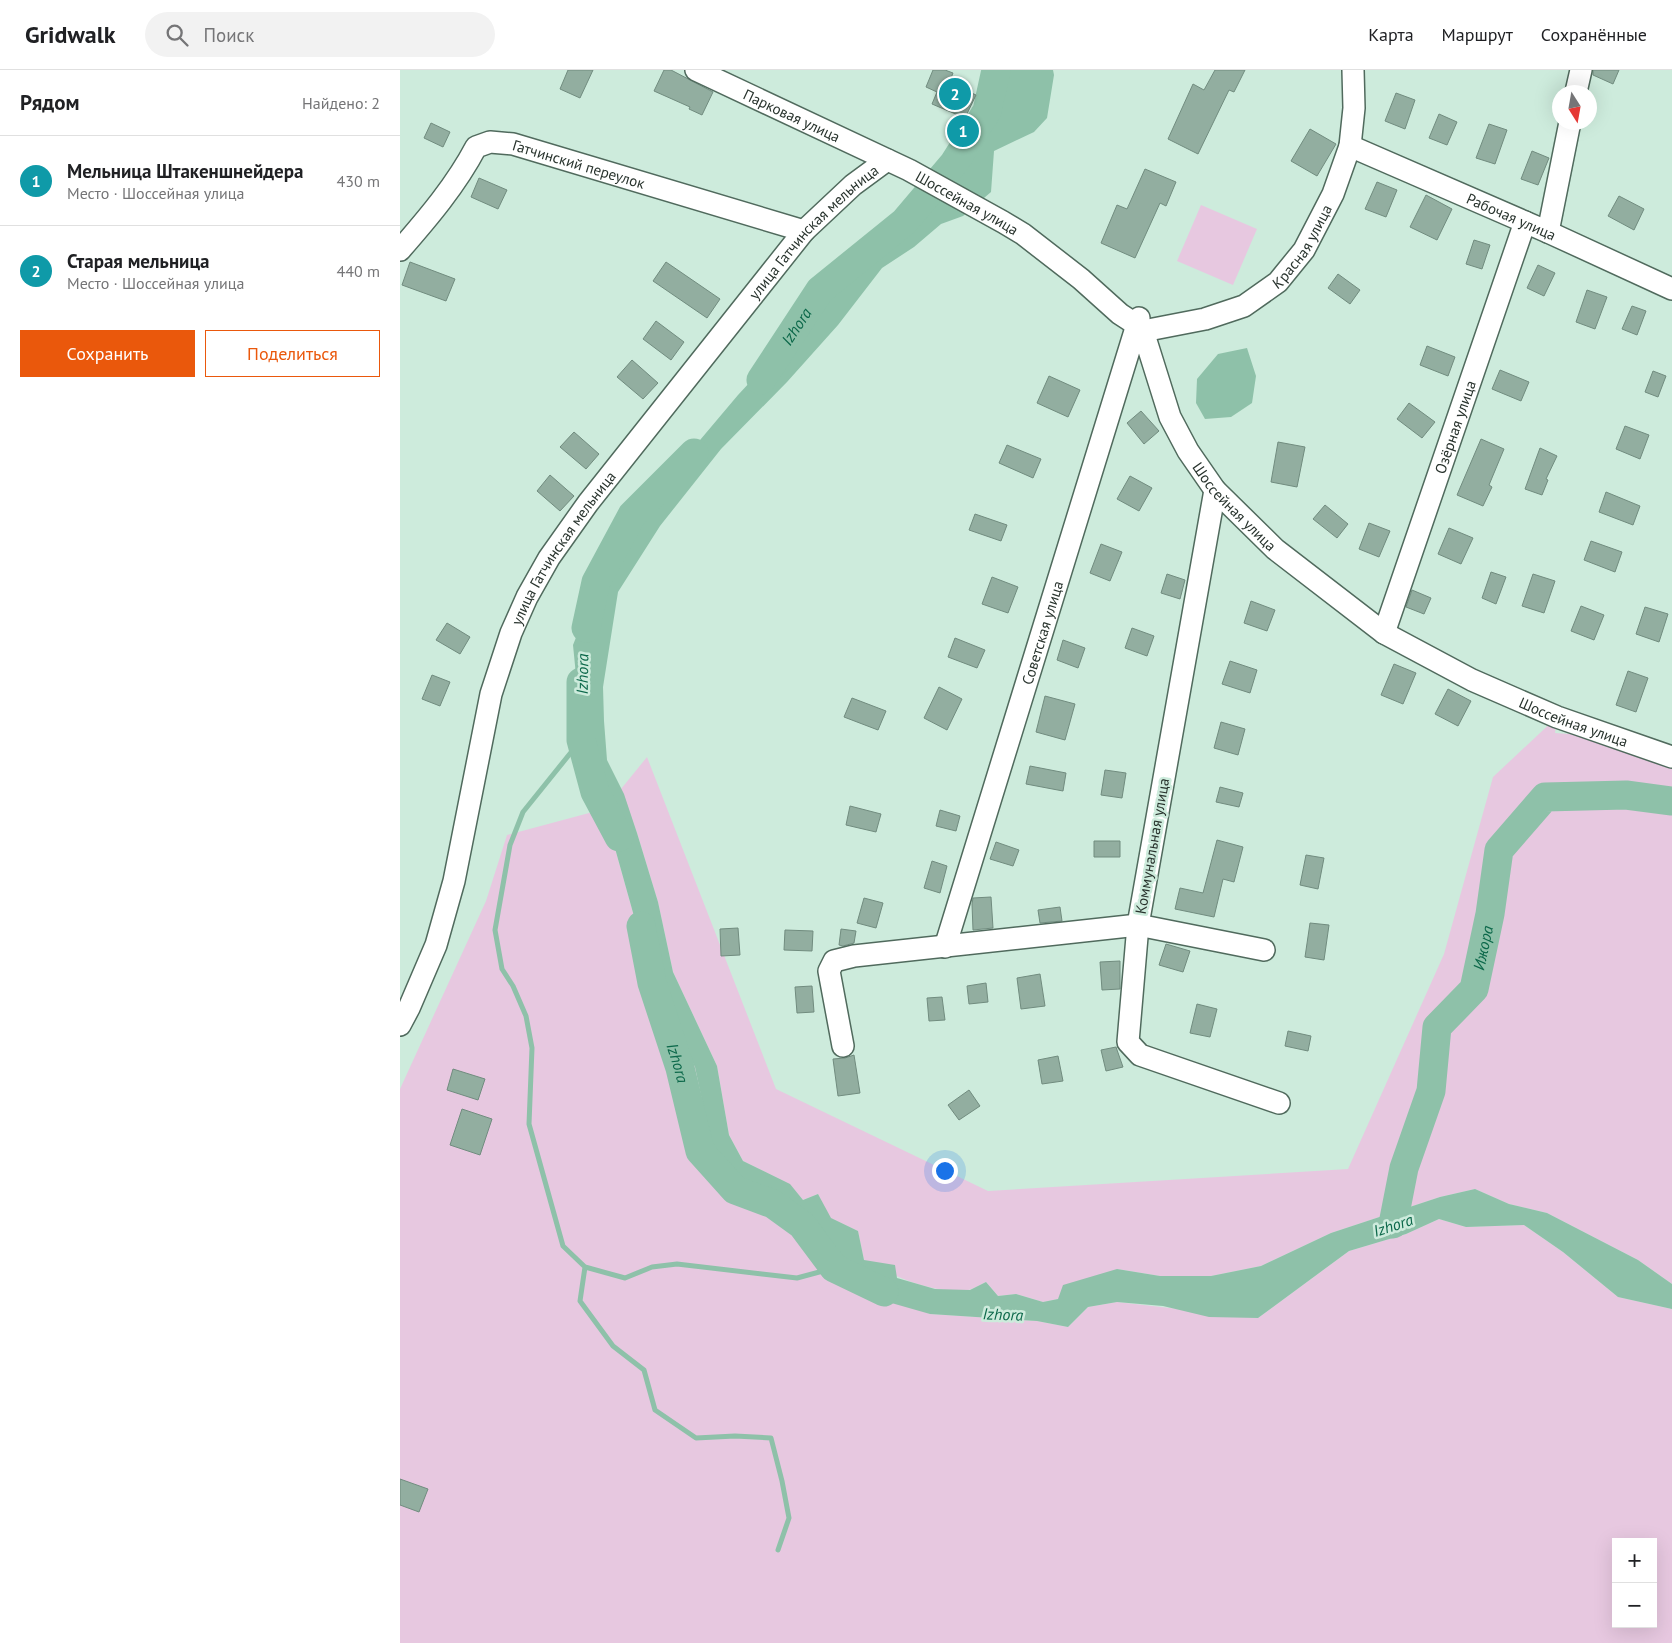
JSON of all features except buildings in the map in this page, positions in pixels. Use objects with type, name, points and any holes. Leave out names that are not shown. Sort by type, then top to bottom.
[{"type":"street","name":"Парковая улица","points":[[696,70],[888,160]]},
{"type":"street","name":"Красная улица","points":[[1140,325],[1205,318],[1244,306],[1278,282],[1304,250],[1333,194],[1350,146],[1354,108],[1353,70]]},
{"type":"street","points":[[1578,85],[1581,70]]},
{"type":"street","points":[[1548,232],[1568,130]]},
{"type":"street","name":"Гатчинский переулок","points":[[400,250],[464,170],[476,147],[490,142],[513,144],[804,231]]},
{"type":"street","name":"Рабочая улица","points":[[1350,146],[1548,232],[1672,289]]},
{"type":"street","name":"Шоссейная улица","points":[[888,160],[1023,234],[1081,279],[1120,314],[1140,325],[1170,417],[1188,451],[1215,490],[1275,549],[1384,634],[1472,680],[1549,713],[1672,757]]},
{"type":"street","name":"улица Гатчинская мельница","points":[[400,1025],[436,945],[454,881],[491,694],[511,633],[527,598],[549,558],[588,503],[804,231],[853,185],[888,160]]},
{"type":"street","name":"Озёрная улица","points":[[1384,634],[1525,222]]},
{"type":"street","name":"Советская улица","points":[[945,947],[1140,325]]},
{"type":"street","name":"Коммунальная улица","points":[[1215,490],[1138,925],[1128,1042],[1140,1055],[1279,1103]]},
{"type":"street","points":[[843,1046],[829,971],[834,962],[854,956],[1138,925],[1264,950]]},
{"type":"shaded area","points":[[1201,205],[1257,229],[1233,285],[1177,261]]},
{"type":"shaded area","points":[[1557,717],[1555,733],[1582,735],[1672,765],[1672,1284],[1638,1260],[1547,1213],[1509,1204],[1475,1189],[1440,1197],[1331,1233],[1261,1266],[1211,1276],[1160,1276],[1117,1269],[1058,1299],[1043,1302],[1016,1294],[998,1296],[986,1282],[968,1290],[954,1291],[927,1287],[901,1278],[864,1260],[858,1231],[830,1218],[818,1194],[803,1200],[789,1184],[743,1161],[729,1135],[717,1066],[673,972],[658,902],[637,833],[621,789],[647,757],[776,1089],[988,1191],[1348,1169],[1444,954],[1493,777]]},
{"type":"shaded area","points":[[604,809],[646,959],[660,998],[695,1067],[703,1105],[704,1144],[795,1224],[839,1253],[850,1278],[930,1314],[1037,1321],[1068,1327],[1088,1307],[1117,1302],[1258,1318],[1349,1251],[1406,1234],[1439,1219],[1466,1227],[1524,1225],[1563,1252],[1618,1297],[1672,1309],[1672,1643],[400,1643],[400,1089],[486,901],[507,835]]},
{"type":"water","points":[[983,70],[1053,70],[1054,75],[1047,118],[1034,132],[994,151],[991,192],[963,216],[941,224],[914,247],[882,268],[838,325],[787,382],[721,449],[660,526],[618,592],[603,687],[607,760],[624,794],[637,833],[658,902],[673,972],[717,1066],[729,1135],[743,1161],[790,1184],[803,1200],[818,1194],[831,1218],[858,1231],[864,1260],[895,1265],[897,1278],[935,1289],[970,1290],[986,1282],[998,1296],[1016,1294],[1043,1302],[1058,1299],[1063,1285],[1117,1269],[1160,1276],[1211,1276],[1261,1266],[1331,1233],[1440,1197],[1475,1189],[1509,1204],[1547,1213],[1638,1260],[1672,1284],[1672,1309],[1618,1297],[1563,1252],[1524,1225],[1466,1227],[1439,1219],[1406,1234],[1349,1251],[1258,1318],[1209,1317],[1163,1306],[1117,1302],[1088,1307],[1068,1327],[1037,1321],[930,1314],[881,1300],[849,1278],[839,1252],[731,1181],[704,1144],[703,1105],[695,1067],[660,998],[646,959],[604,809],[592,775],[580,716],[573,645],[598,582],[625,529],[738,395],[787,342],[813,300],[865,249],[884,241],[931,201],[969,163],[971,123],[984,93]]},
{"type":"water","points":[[1247,348],[1256,376],[1252,403],[1231,417],[1205,419],[1196,403],[1197,379],[1218,354]]},
{"type":"waterway","name":"Izhora","points":[[761,380],[820,290],[904,222],[954,163],[987,111],[996,70]]},
{"type":"waterway","name":"Izhora","points":[[586,628],[596,582],[632,515],[694,453]]},
{"type":"waterway","name":"Izhora","points":[[581,682],[581,740],[595,792],[619,837]]},
{"type":"waterway","points":[[581,740],[523,812],[510,845],[495,930],[502,969],[513,986],[526,1016],[532,1048],[529,1124],[563,1246],[585,1267],[625,1278],[652,1267],[677,1264],[797,1278],[834,1268]]},
{"type":"waterway","name":"Ижора","points":[[1393,1224],[1404,1168],[1431,1091],[1437,1027],[1474,989],[1490,914],[1499,850],[1545,797],[1626,795],[1672,801]]},
{"type":"waterway","name":"Izhora","points":[[641,926],[652,983],[680,1068],[700,1151],[735,1190],[773,1204],[802,1225],[834,1268],[884,1292]]},
{"type":"waterway","points":[[585,1267],[580,1301],[613,1346],[644,1370],[655,1410],[696,1438],[735,1436],[771,1438],[789,1518],[778,1550]]},
{"type":"place","name":"Старая мельница","points":[[955,94]]},
{"type":"place","name":"Мельница Штакеншнейдера","points":[[963,131]]}]
